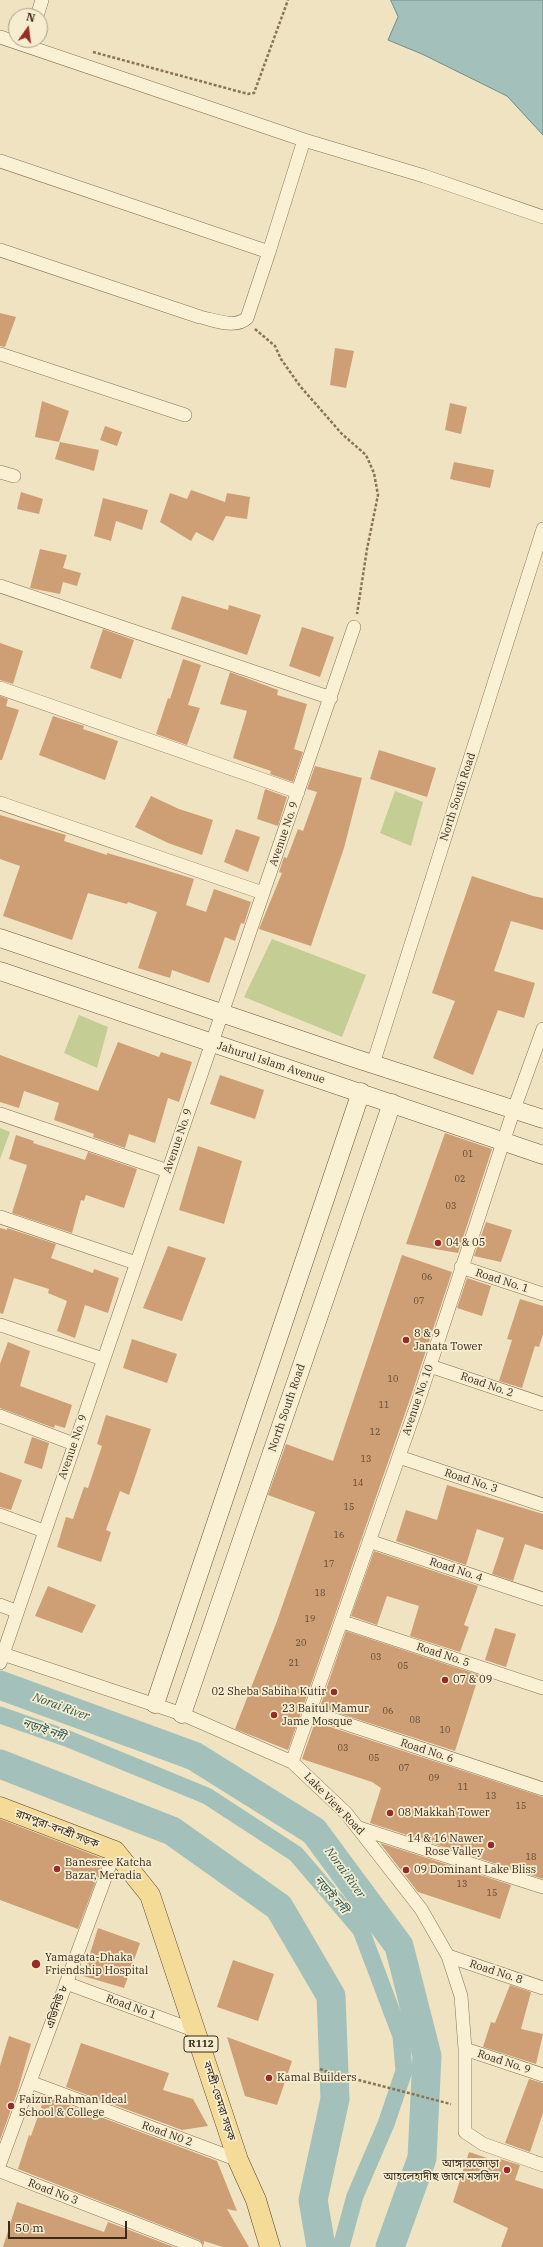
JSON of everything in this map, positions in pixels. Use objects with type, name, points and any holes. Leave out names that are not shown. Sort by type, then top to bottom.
[{"type":"main road","name":"রামপুরা-বনশ্রী সড়ক","points":[[0,1807],[115,1851]]},
{"type":"main road","name":"বনশ্রী-ডেমরা সড়ক","points":[[115,1851],[150,1894],[238,2160],[256,2200],[270,2247]]},
{"type":"street","points":[[40,48],[304,140],[424,176],[543,217]]},
{"type":"street","points":[[0,250],[200,317],[232,324],[242,323],[248,318],[304,140]]},
{"type":"street","points":[[0,161],[269,252]]},
{"type":"street","points":[[0,354],[185,415]]},
{"type":"street","points":[[0,472],[14,476]]},
{"type":"street","name":"North South Road","points":[[373,1064],[543,529]]},
{"type":"street","points":[[0,586],[331,698]]},
{"type":"street","name":"Avenue No. 9","points":[[1,1659],[16,1611],[331,698],[354,627]]},
{"type":"street","points":[[0,688],[298,792]]},
{"type":"street","points":[[0,803],[264,893]]},
{"type":"street","points":[[0,938],[373,1064],[543,1119]]},
{"type":"street","name":"Jahurul Islam Avenue","points":[[0,971],[212,1044],[361,1092],[543,1155]]},
{"type":"street","name":"Avenue No. 10","points":[[292,1762],[343,1622],[369,1541],[430,1366],[460,1275],[461,1267],[514,1109],[543,1029]]},
{"type":"street","points":[[154,1704],[361,1092]]},
{"type":"street","name":"North South Road","points":[[182,1714],[392,1103]]},
{"type":"street","points":[[0,1114],[168,1171]]},
{"type":"street","points":[[0,1217],[136,1262]]},
{"type":"street","name":"Road No. 1","points":[[461,1267],[543,1294]]},
{"type":"street","points":[[0,1324],[103,1359]]},
{"type":"street","name":"Road No. 2","points":[[430,1366],[543,1404]]},
{"type":"street","points":[[0,1416],[74,1444]]},
{"type":"street","name":"Road No. 3","points":[[399,1457],[543,1505]]},
{"type":"street","points":[[0,1515],[44,1531]]},
{"type":"street","name":"Road No. 4","points":[[369,1541],[543,1599]]},
{"type":"street","points":[[0,1605],[16,1611]]},
{"type":"street","name":"Road No. 5","points":[[343,1622],[543,1688]]},
{"type":"street","name":"Lake View Road","points":[[1,1659],[154,1704],[182,1714],[292,1762],[359,1828],[421,1909],[448,1956],[461,1996],[465,2049],[465,2132],[483,2144],[543,2165]]},
{"type":"street","name":"Road No. 6","points":[[313,1706],[543,1789]]},
{"type":"street","points":[[359,1828],[543,1888]]},
{"type":"street","name":"এভিনিউ ৮","points":[[0,2163],[115,1851]]},
{"type":"street","name":"Road No. 8","points":[[448,1956],[543,1988]]},
{"type":"street","name":"Road No 1","points":[[66,1983],[196,2031]]},
{"type":"street","name":"Road No. 9","points":[[465,2049],[543,2075]]},
{"type":"street","name":"Road N0 2","points":[[30,2082],[238,2160]]},
{"type":"street","name":"Road No 3","points":[[0,2171],[196,2247]]},
{"type":"path","points":[[91,51],[248,94],[254,92],[288,0]]},
{"type":"path","points":[[242,323],[261,332],[274,346],[281,360],[300,386],[342,434],[366,455],[374,473],[378,495],[354,627]]},
{"type":"path","points":[[320,2069],[445,2103]]},
{"type":"green space","points":[[395,791],[423,802],[411,846],[380,833]]},
{"type":"green space","points":[[272,939],[366,975],[342,1037],[244,997]]},
{"type":"green space","points":[[79,1015],[108,1027],[97,1068],[64,1053]]},
{"type":"green space","points":[[0,1128],[10,1132],[0,1159]]},
{"type":"water","points":[[391,0],[543,0],[543,135],[507,96],[422,54],[388,40],[398,17]]},
{"type":"building","points":[[0,313],[16,317],[5,347],[0,346]]},
{"type":"building","points":[[335,348],[354,351],[346,388],[330,385]]},
{"type":"building","points":[[42,401],[69,411],[59,442],[35,437]]},
{"type":"building","points":[[450,403],[467,407],[461,434],[445,430]]},
{"type":"building","points":[[105,426],[122,432],[117,446],[100,440]]},
{"type":"building","points":[[60,442],[99,450],[94,471],[55,459]]},
{"type":"building","points":[[454,462],[494,470],[490,488],[450,479]]},
{"type":"building","points":[[191,490],[225,502],[227,493],[250,497],[247,519],[226,516],[213,541],[196,532],[191,541],[160,522],[170,493],[187,499]]},
{"type":"building","points":[[21,492],[43,499],[39,514],[17,509]]},
{"type":"building","points":[[103,498],[148,510],[142,530],[116,521],[111,541],[94,536]]},
{"type":"building","points":[[40,549],[67,555],[63,568],[81,573],[77,586],[63,582],[60,594],[30,588]]},
{"type":"building","points":[[182,596],[228,610],[229,605],[261,615],[247,655],[171,629]]},
{"type":"building","points":[[302,627],[334,637],[320,677],[289,666]]},
{"type":"building","points":[[103,629],[134,640],[121,679],[90,668]]},
{"type":"building","points":[[0,643],[23,651],[13,684],[0,680]]},
{"type":"building","points":[[183,659],[201,665],[188,705],[200,708],[187,745],[156,734],[168,698],[170,699]]},
{"type":"building","points":[[230,672],[278,690],[277,695],[307,704],[294,749],[303,752],[293,782],[270,774],[271,771],[233,758],[247,711],[220,704]]},
{"type":"building","points":[[0,696],[8,699],[6,706],[19,710],[2,760],[0,760]]},
{"type":"building","points":[[53,716],[84,726],[83,729],[118,741],[105,780],[39,755]]},
{"type":"building","points":[[379,750],[436,768],[427,797],[370,779]]},
{"type":"building","points":[[315,766],[362,778],[344,848],[311,946],[259,929],[282,873],[279,872],[284,857],[287,858],[298,829],[303,831],[317,792],[307,789]]},
{"type":"building","points":[[265,789],[287,797],[278,826],[257,819]]},
{"type":"building","points":[[151,796],[179,809],[213,820],[202,855],[168,843],[135,827]]},
{"type":"building","points":[[0,815],[66,835],[64,841],[107,855],[107,853],[194,879],[186,905],[206,912],[214,889],[251,902],[244,924],[241,923],[235,941],[225,937],[209,983],[172,970],[170,978],[138,968],[157,912],[128,902],[127,904],[88,893],[72,940],[3,916],[20,866],[0,859]]},
{"type":"building","points":[[236,829],[260,837],[248,872],[224,862]]},
{"type":"building","points":[[472,876],[543,898],[543,930],[511,921],[494,971],[535,983],[524,1018],[498,1010],[473,1075],[433,1058],[455,1001],[432,993]]},
{"type":"building","points":[[118,1042],[159,1057],[161,1052],[192,1062],[179,1102],[168,1098],[155,1143],[129,1134],[125,1148],[93,1137],[94,1134],[54,1120],[59,1103],[24,1091],[19,1108],[0,1102],[0,1055],[98,1091]]},
{"type":"building","points":[[220,1075],[264,1090],[255,1119],[210,1104]]},
{"type":"building","points":[[445,1133],[492,1149],[458,1253],[406,1244]]},
{"type":"building","points":[[16,1135],[34,1141],[33,1143],[85,1160],[88,1152],[137,1169],[124,1208],[86,1195],[84,1201],[81,1200],[72,1233],[12,1213],[27,1165],[9,1159]]},
{"type":"building","points":[[198,1146],[242,1161],[224,1224],[179,1210]]},
{"type":"building","points":[[486,1222],[512,1230],[501,1262],[474,1256]]},
{"type":"building","points":[[0,1228],[7,1230],[7,1228],[56,1244],[51,1258],[93,1273],[94,1269],[119,1278],[108,1313],[85,1305],[75,1338],[57,1331],[67,1301],[48,1293],[49,1289],[14,1278],[3,1314],[0,1313]]},
{"type":"building","points":[[168,1246],[206,1258],[182,1321],[143,1308]]},
{"type":"building","points":[[402,1255],[452,1272],[410,1399],[288,1750],[235,1729],[277,1621],[315,1512],[268,1495],[286,1444],[333,1461]]},
{"type":"building","points":[[467,1278],[491,1286],[482,1316],[457,1308]]},
{"type":"building","points":[[520,1299],[543,1306],[543,1334],[539,1347],[535,1346],[522,1388],[499,1381],[512,1340],[507,1339]]},
{"type":"building","points":[[132,1339],[177,1354],[167,1383],[123,1368]]},
{"type":"building","points":[[8,1342],[30,1351],[20,1386],[72,1405],[65,1428],[55,1425],[54,1428],[0,1408],[0,1364]]},
{"type":"building","points":[[106,1415],[151,1429],[129,1495],[120,1491],[106,1530],[111,1532],[101,1562],[57,1547],[66,1517],[73,1519],[84,1487],[88,1488],[102,1446],[97,1444]]},
{"type":"building","points":[[32,1437],[49,1443],[42,1469],[24,1463]]},
{"type":"building","points":[[0,1472],[22,1480],[11,1510],[0,1507]]},
{"type":"building","points":[[447,1485],[543,1514],[543,1550],[525,1544],[513,1581],[492,1574],[504,1538],[477,1529],[466,1565],[396,1541],[406,1510],[437,1520]]},
{"type":"building","points":[[374,1551],[478,1586],[464,1625],[469,1627],[460,1652],[410,1636],[419,1606],[387,1596],[377,1625],[351,1616]]},
{"type":"building","points":[[48,1586],[96,1605],[82,1633],[35,1616]]},
{"type":"building","points":[[495,1628],[516,1634],[506,1667],[485,1660]]},
{"type":"building","points":[[346,1631],[479,1675],[455,1751],[320,1707]]},
{"type":"building","points":[[315,1722],[543,1797],[543,1879],[370,1823],[381,1788],[372,1782],[302,1759]]},
{"type":"building","name":"Banesree Katcha Bazar, Meradia","points":[[0,1819],[104,1859],[78,1929],[0,1900]]},
{"type":"building","points":[[380,1843],[511,1885],[500,1919],[418,1892]]},
{"type":"building","points":[[98,1928],[140,1943],[124,1988],[83,1976]]},
{"type":"building","points":[[233,1960],[274,1974],[258,2021],[217,2007]]},
{"type":"building","points":[[510,1985],[531,1992],[521,2029],[543,2034],[536,2064],[483,2047],[491,2022],[495,2023]]},
{"type":"building","name":"Faizur Rahman Ideal School & College","points":[[9,2036],[31,2044],[17,2093],[0,2140],[0,2066]]},
{"type":"building","name":"Kamal Builders","points":[[227,2037],[292,2061],[277,2105],[245,2096]]},
{"type":"building","points":[[81,2043],[169,2073],[163,2090],[193,2099],[208,2126],[182,2130],[66,2087]]},
{"type":"building","points":[[529,2079],[543,2083],[543,2113],[530,2152],[505,2143]]},
{"type":"building","points":[[45,2096],[217,2161],[237,2211],[227,2209],[249,2247],[223,2247],[204,2241],[204,2245],[199,2240],[18,2169],[29,2135],[31,2136]]},
{"type":"building","points":[[469,2152],[499,2162],[500,2159],[520,2165],[515,2180],[543,2189],[543,2247],[501,2247],[508,2228],[453,2202]]},
{"type":"building","points":[[17,2202],[104,2232],[108,2222],[174,2247],[3,2247]]},
{"type":"waterway","name":"Norai River","points":[[0,1685],[194,1756],[314,1831],[399,1946],[427,2056],[422,2158],[390,2247]]},
{"type":"waterway","name":"নড়াই নদী","points":[[0,1715],[66,1738],[207,1796],[296,1854],[361,1930],[401,2036],[404,2071],[386,2124],[355,2196],[341,2247]]},
{"type":"waterway","name":"Norai River","points":[[0,1764],[172,1831],[279,1907],[331,1996],[335,2099],[313,2200],[321,2247]]},
{"type":"place","name":"04 & 05","points":[[438,1243]]},
{"type":"place","name":"8 & 9 Janata Tower","points":[[406,1340]]},
{"type":"place","name":"07 & 09","points":[[445,1680]]},
{"type":"place","name":"02 Sheba Sabiha Kutir","points":[[334,1692]]},
{"type":"place","name":"23 Baitul Mamur Jame Mosque","points":[[274,1715]]},
{"type":"place","name":"08 Makkah Tower","points":[[390,1813]]},
{"type":"place","name":"14 & 16 Nawer Rose Valley","points":[[491,1845]]},
{"type":"place","name":"Banesree Katcha Bazar, Meradia","points":[[57,1869]]},
{"type":"place","name":"09 Dominant Lake Bliss","points":[[406,1870]]},
{"type":"place","name":"Yamagata-Dhaka Friendship Hospital","points":[[36,1964]]},
{"type":"place","name":"Kamal Builders","points":[[269,2078]]},
{"type":"place","name":"Faizur Rahman Ideal School & College","points":[[11,2106]]},
{"type":"place","name":"আঙ্গারজোড়া আহলেহাদীছ জামে মসজিদ","points":[[507,2170]]}]
